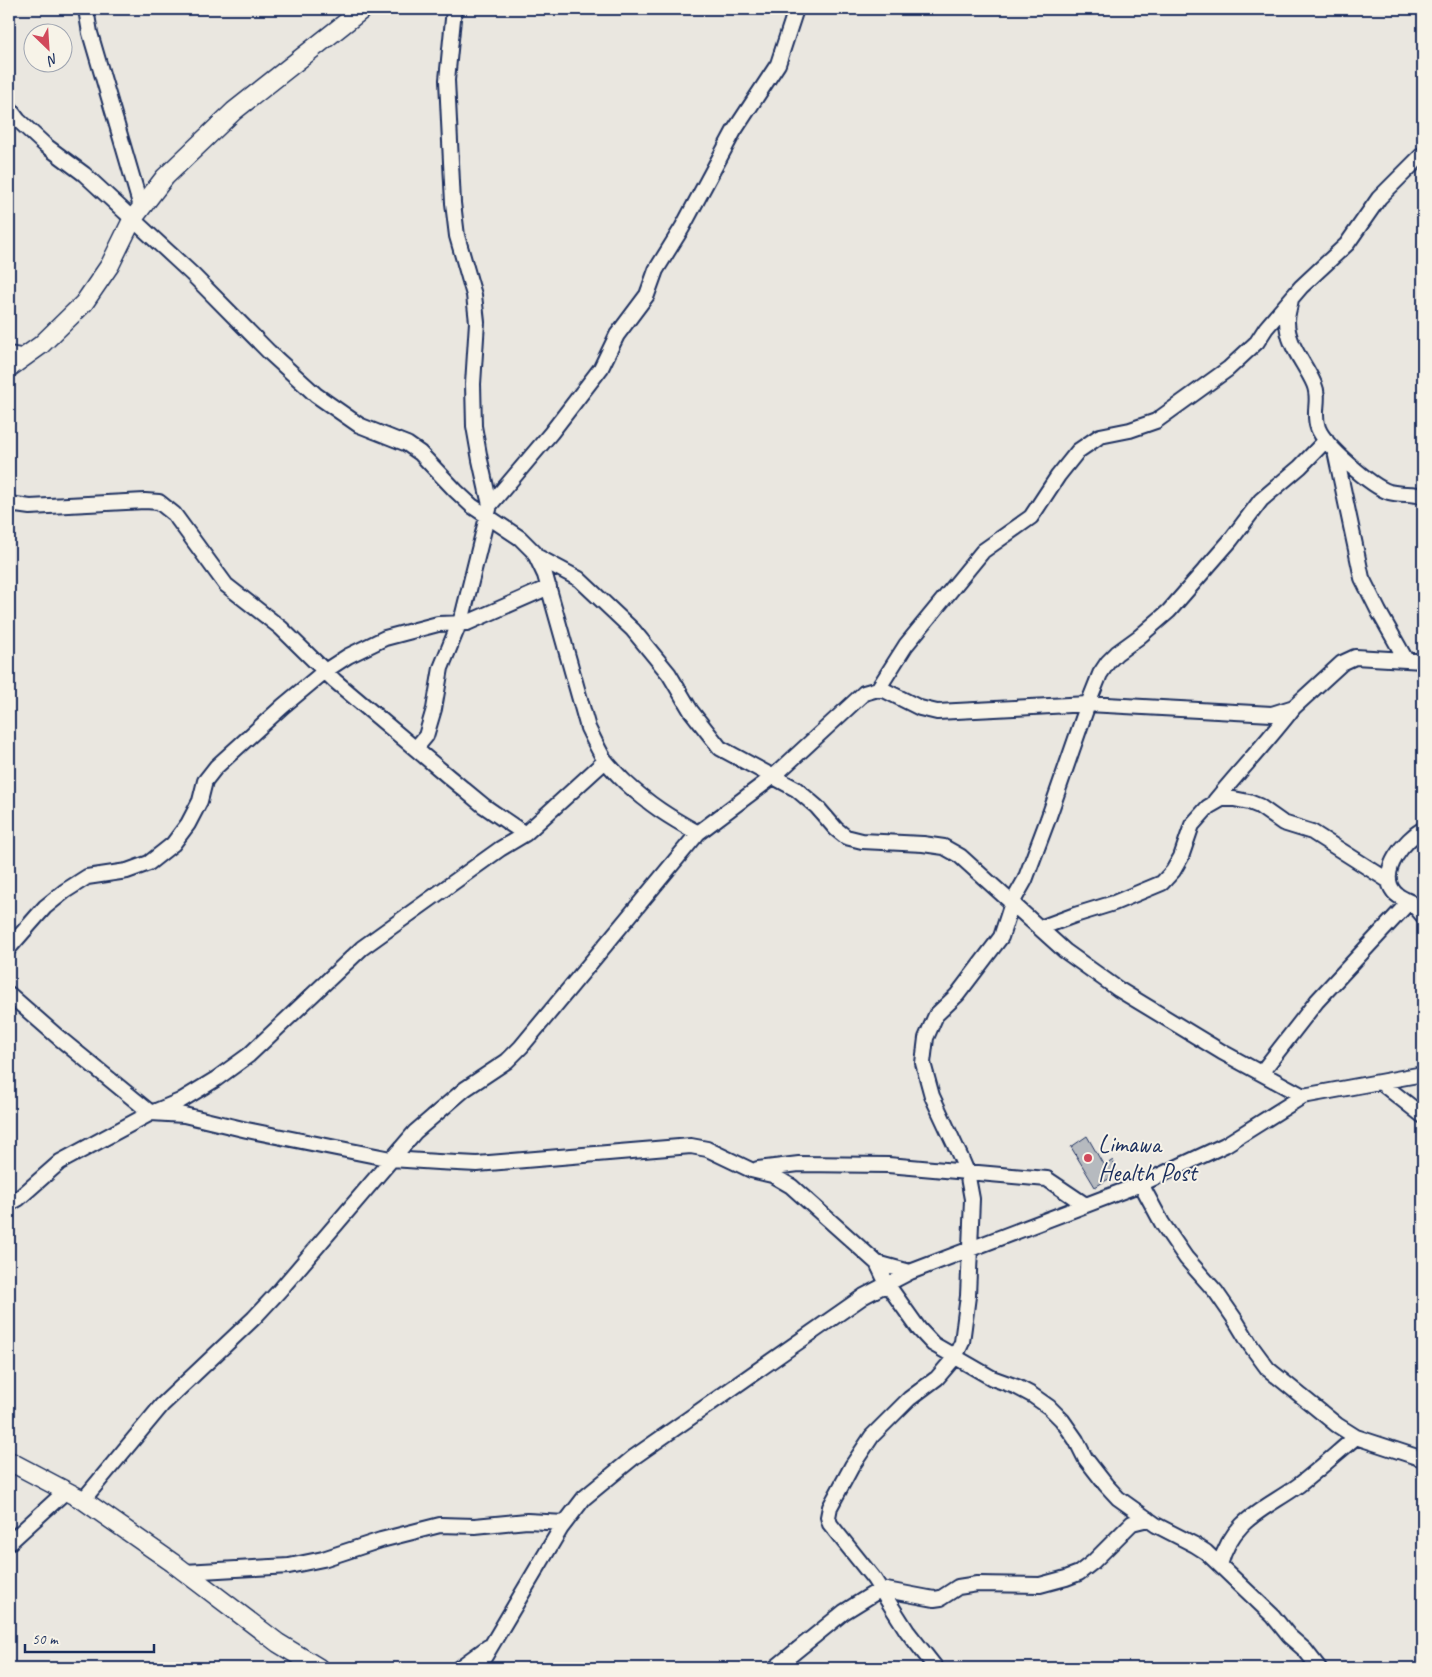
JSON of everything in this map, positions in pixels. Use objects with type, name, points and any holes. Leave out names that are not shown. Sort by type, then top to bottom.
[{"type":"street","points":[[86,9],[90,33],[137,213]]},
{"type":"street","points":[[9,368],[41,344],[84,303],[110,265],[137,213],[165,176],[234,111],[363,9]]},
{"type":"street","points":[[416,748],[426,736],[434,709],[441,668],[459,624],[488,511],[474,426],[473,384],[477,322],[474,295],[469,272],[457,236],[453,203],[447,80],[454,9]]},
{"type":"street","points":[[488,511],[601,368],[617,335],[647,296],[656,270],[682,228],[734,131],[778,64],[796,9]]},
{"type":"street","points":[[9,108],[18,120],[45,145],[137,213],[192,274],[269,352],[316,395],[358,425],[407,444],[420,453],[456,491],[488,511],[520,538],[536,556],[545,575],[588,728],[605,761],[645,800],[664,815],[698,833]]},
{"type":"street","points":[[878,689],[906,645],[983,550],[1031,517],[1058,476],[1078,451],[1100,436],[1130,430],[1156,421],[1228,370],[1257,342],[1266,328],[1292,298],[1347,244],[1379,198],[1423,154]]},
{"type":"street","points":[[1292,298],[1287,321],[1289,338],[1318,393],[1314,416],[1319,431],[1330,446],[1371,480],[1389,492],[1423,496]]},
{"type":"street","points":[[9,354],[26,357]]},
{"type":"street","points":[[1330,446],[1362,578],[1406,660]]},
{"type":"street","points":[[936,1668],[880,1589],[830,1524],[828,1516],[830,1506],[852,1466],[872,1436],[909,1400],[937,1378],[956,1357],[962,1342],[968,1296],[972,1199],[967,1172],[932,1096],[923,1063],[926,1038],[936,1016],[957,995],[1001,937],[1012,903],[1025,880],[1088,704],[1100,674],[1108,662],[1169,612],[1230,541],[1262,500],[1300,467],[1330,446]]},
{"type":"street","points":[[9,504],[30,508],[145,501],[159,502],[174,514],[184,526],[226,585],[281,628],[325,671],[484,806],[525,834]]},
{"type":"street","points":[[536,556],[579,579],[633,630],[669,674],[691,711],[720,748],[796,789],[817,807],[836,829],[846,836],[862,841],[944,847],[960,856],[1065,951],[1118,989],[1222,1052],[1303,1096]]},
{"type":"street","points":[[9,948],[45,907],[65,891],[88,877],[127,871],[149,862],[173,844],[188,824],[200,801],[205,781],[216,766],[325,671],[348,656],[385,638],[438,624],[467,623],[548,587]]},
{"type":"street","points":[[1040,928],[1114,903],[1162,883],[1172,872],[1181,857],[1192,825],[1215,802],[1233,778],[1272,736],[1294,707],[1342,663],[1355,657],[1423,661]]},
{"type":"street","points":[[83,1500],[162,1405],[254,1318],[280,1290],[415,1132],[465,1088],[507,1061],[521,1048],[698,833],[774,776],[864,694],[878,689],[920,708],[937,712],[1088,704],[1272,714],[1294,707]]},
{"type":"street","points":[[9,1204],[18,1199],[60,1162],[150,1113],[180,1101],[216,1079],[249,1055],[362,948],[500,849],[525,834],[605,761]]},
{"type":"street","points":[[1215,802],[1222,799],[1234,799],[1259,806],[1284,823],[1312,832],[1389,881]]},
{"type":"street","points":[[1423,829],[1399,851],[1388,870],[1392,890],[1397,896],[1409,902],[1423,916]]},
{"type":"street","points":[[1260,1073],[1317,1001],[1409,902]]},
{"type":"street","points":[[9,994],[150,1113],[184,1115],[247,1130],[391,1158],[477,1164],[691,1146],[707,1148],[751,1170],[772,1175],[791,1186],[877,1263],[887,1284],[918,1329],[934,1344],[992,1378],[1032,1395],[1049,1407],[1067,1427],[1085,1458],[1118,1498],[1148,1519],[1218,1558],[1305,1650],[1319,1668]]},
{"type":"street","points":[[478,1668],[565,1523],[584,1498],[634,1457],[864,1296],[910,1272],[1084,1204],[1141,1184],[1224,1145],[1303,1096],[1423,1074]]},
{"type":"street","points":[[1380,1082],[1423,1116]]},
{"type":"street","points":[[751,1170],[799,1164],[888,1165],[1047,1179],[1084,1204]]},
{"type":"street","points":[[1141,1184],[1162,1223],[1186,1258],[1216,1292],[1268,1369],[1337,1426],[1356,1437],[1423,1459]]},
{"type":"street","points":[[877,1263],[910,1272]]},
{"type":"street","points":[[1218,1558],[1239,1527],[1264,1507],[1302,1482],[1356,1437]]},
{"type":"street","points":[[9,1461],[83,1500],[186,1572],[278,1643],[319,1668]]},
{"type":"street","points":[[9,1543],[66,1491]]},
{"type":"street","points":[[775,1668],[844,1612],[880,1589],[934,1599],[941,1598],[958,1588],[977,1584],[1040,1585],[1079,1573],[1093,1562],[1132,1523],[1148,1519]]},
{"type":"street","points":[[186,1572],[289,1566],[323,1560],[381,1540],[440,1525],[475,1526],[527,1521],[565,1523]]},
{"type":"street","points":[[459,1668],[491,1645]]},
{"type":"building","name":"Limawa Health Post","points":[[1087,1136],[1104,1166],[1113,1160],[1117,1174],[1095,1187],[1071,1147]]},
{"type":"place","name":"Limawa Health Post","points":[[1088,1158]]}]
